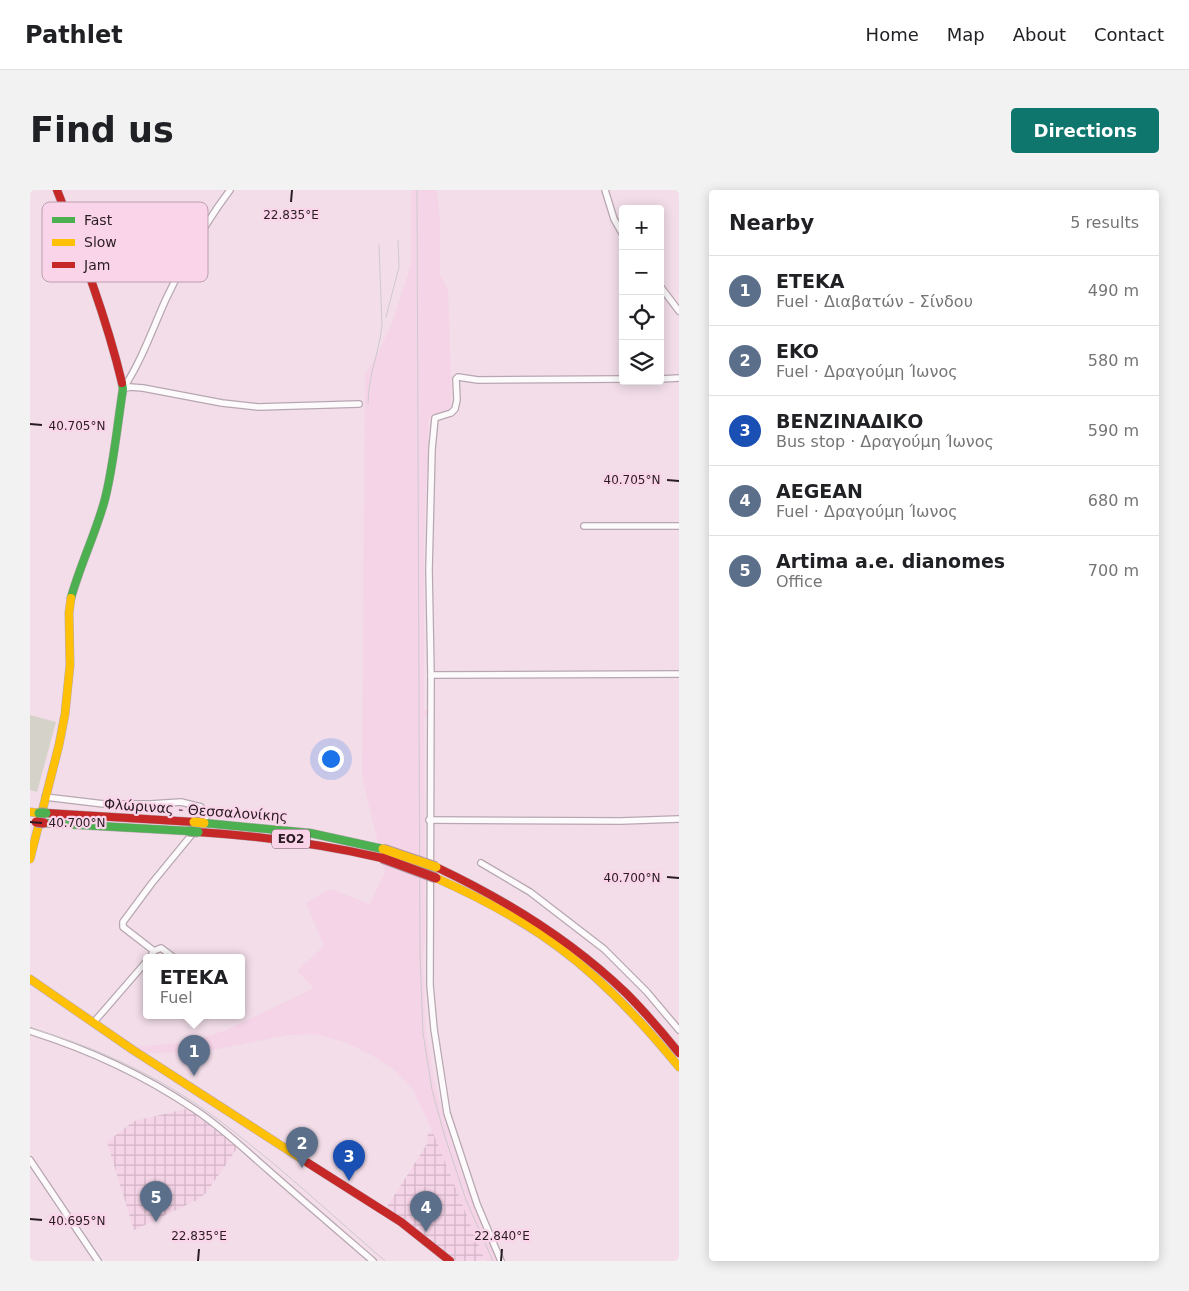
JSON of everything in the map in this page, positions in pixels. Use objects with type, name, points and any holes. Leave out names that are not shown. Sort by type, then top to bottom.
[{"type":"main road","points":[[56,190],[61,202]]},
{"type":"main road","points":[[30,859],[59,745],[68,689],[70,598],[104,502],[112,464],[123,389],[114,349],[92,282]]},
{"type":"main road","name":"Φλώρινας - Θεσσαλονίκης","points":[[37,817],[199,823],[316,834],[382,854],[436,867],[495,895],[557,940],[599,967],[649,1016],[679,1052]]},
{"type":"main road","name":"Φλώρινας - Θεσσαλονίκης","points":[[37,817],[296,840],[382,854],[492,904],[548,933]]},
{"type":"main road","name":"Φλώρινας - Θεσσαλονίκης","points":[[557,940],[622,1000],[679,1067]]},
{"type":"main road","points":[[30,979],[401,1222],[450,1261]]},
{"type":"street","points":[[208,222],[230,190]]},
{"type":"street","points":[[605,190],[614,219],[619,227]]},
{"type":"street","points":[[123,389],[139,364],[174,282]]},
{"type":"street","points":[[664,291],[679,311]]},
{"type":"street","points":[[501,1261],[477,1204],[447,1113],[434,1029],[430,985],[429,820],[431,675],[429,570],[432,449],[435,418],[455,410],[457,377],[478,380],[619,379]]},
{"type":"street","points":[[664,378],[679,378]]},
{"type":"street","points":[[123,389],[130,387],[143,388],[222,403],[258,407],[359,404]]},
{"type":"street","points":[[584,526],[679,526]]},
{"type":"street","points":[[431,675],[679,674]]},
{"type":"street","points":[[45,797],[104,804],[182,802],[195,805],[205,811],[206,816],[123,922],[123,927],[154,951]]},
{"type":"street","points":[[429,820],[621,821],[679,819]]},
{"type":"street","points":[[480,863],[530,892],[604,950],[647,992],[679,1030]]},
{"type":"street","points":[[152,954],[161,948],[169,954]]},
{"type":"street","points":[[94,1022],[143,965]]},
{"type":"street","points":[[30,1031],[114,1064],[192,1107],[227,1134],[373,1261]]},
{"type":"street","points":[[30,1160],[98,1261]]},
{"type":"shaded area","points":[[411,190],[437,190],[440,221],[440,275],[448,289],[451,381],[451,409],[429,418],[424,537],[424,710],[427,710],[427,717],[424,717],[425,935],[423,955],[426,1033],[436,1090],[461,1172],[497,1261],[485,1261],[432,1130],[412,1088],[393,1069],[370,1054],[344,1042],[315,1034],[287,1035],[203,1052],[144,1053],[135,1047],[189,1042],[227,1030],[314,988],[297,971],[324,946],[306,903],[330,889],[370,904],[385,872],[362,777],[365,374],[376,357],[392,323],[411,264]]},
{"type":"shaded area","points":[[30,715],[56,722],[37,792],[30,790]]},
{"type":"shaded area","points":[[186,1109],[197,1115],[238,1147],[206,1193],[197,1200],[134,1230],[107,1142],[134,1121]]},
{"type":"shaded area","points":[[432,1130],[484,1258],[480,1261],[456,1261],[387,1207],[427,1144],[428,1133]]},
{"type":"railway","points":[[417,190],[420,955],[423,1033],[432,1090],[445,1137],[466,1200],[493,1261]]},
{"type":"railway","points":[[386,317],[399,267],[398,240]]},
{"type":"railway","points":[[368,403],[368,393],[382,326],[379,245]]},
{"type":"railway","points":[[30,1028],[109,1056],[159,1081],[207,1111],[269,1160],[385,1261]]},
{"type":"traffic: fast","points":[[71,598],[105,499],[111,472],[123,389],[122,383]]},
{"type":"traffic: fast","points":[[39,813],[46,813]]},
{"type":"traffic: fast","points":[[44,823],[188,831]]},
{"type":"traffic: fast","points":[[204,823],[310,833],[383,849]]},
{"type":"traffic: fast","points":[[188,831],[198,832]]},
{"type":"traffic: slow","points":[[30,859],[65,714],[70,665],[69,613],[71,598]]},
{"type":"traffic: slow","points":[[30,812],[39,813]]},
{"type":"traffic: slow","points":[[194,822],[204,823]]},
{"type":"traffic: slow","points":[[383,849],[436,867]]},
{"type":"traffic: slow","points":[[436,878],[502,911],[560,948],[614,995],[648,1030],[679,1067]]},
{"type":"traffic: slow","points":[[30,979],[133,1050],[308,1163]]},
{"type":"traffic: jam","points":[[57,190],[62,202]]},
{"type":"traffic: jam","points":[[91,282],[116,358],[122,383]]},
{"type":"traffic: jam","points":[[46,813],[194,822]]},
{"type":"traffic: jam","points":[[36,822],[44,823]]},
{"type":"traffic: jam","points":[[198,832],[290,841],[382,858]]},
{"type":"traffic: jam","points":[[382,858],[436,878]]},
{"type":"traffic: jam","points":[[436,867],[512,907],[583,955],[626,993],[679,1053]]},
{"type":"traffic: jam","points":[[308,1163],[401,1222],[450,1261]]},
{"type":"place","name":"ΕΤΕΚΑ","points":[[194,1076]]},
{"type":"place","name":"EKO","points":[[302,1168]]},
{"type":"place","name":"ΒΕΝΖΙΝΑΔΙΚΟ","points":[[349,1181]]},
{"type":"place","name":"Artima a.e. dianomes","points":[[156,1222]]},
{"type":"place","name":"AEGEAN","points":[[426,1232]]}]
